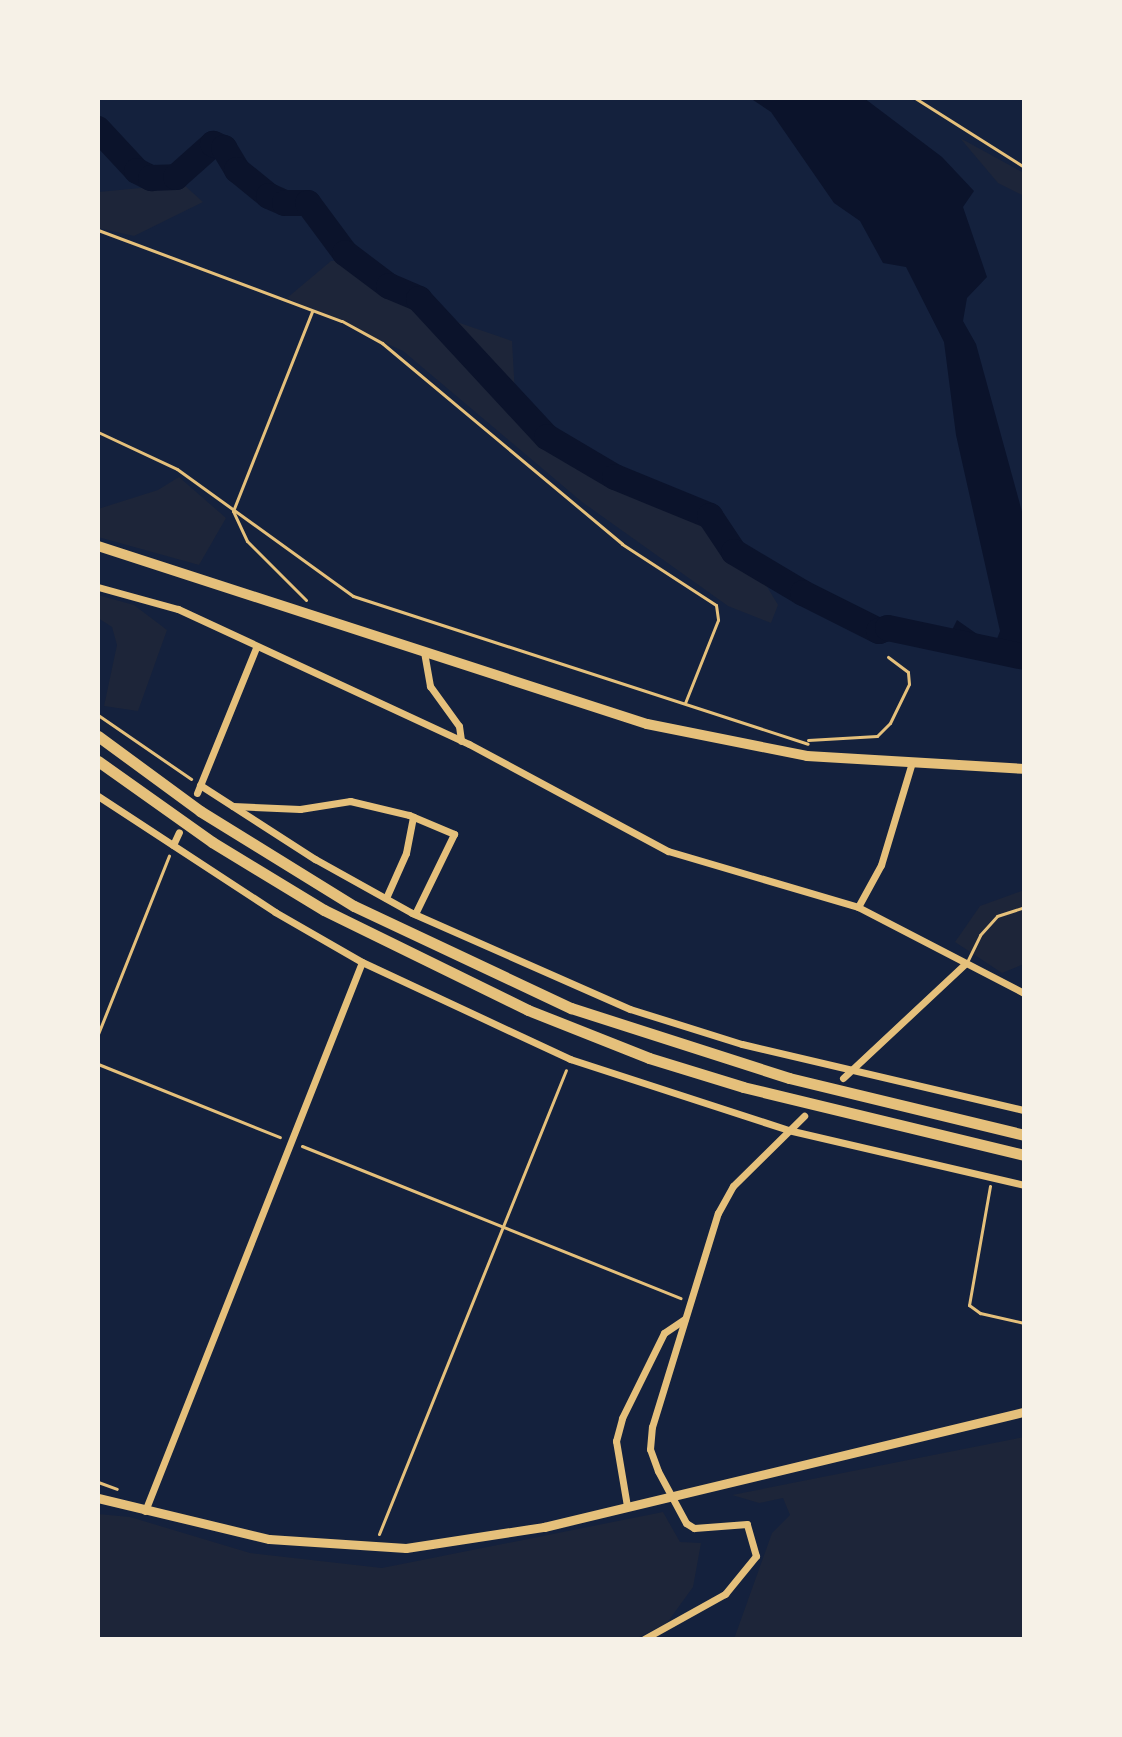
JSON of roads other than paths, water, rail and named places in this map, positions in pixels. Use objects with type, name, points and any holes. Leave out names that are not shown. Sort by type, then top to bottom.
[{"type":"highway","points":[[98,736],[281,863],[354,906],[542,995],[776,1075],[1024,1135]]},
{"type":"highway","points":[[98,761],[312,904],[380,942],[528,1010],[649,1058],[743,1087],[1024,1155]]},
{"type":"main road","points":[[98,546],[647,724],[807,756],[1024,769]]},
{"type":"street","points":[[98,587],[178,609],[461,741],[668,851],[858,907],[1024,993]]},
{"type":"street","points":[[256,648],[198,789],[231,805],[415,914],[630,1009],[742,1044],[1024,1110]]},
{"type":"street","points":[[424,652],[430,686],[459,726],[461,741]]},
{"type":"street","points":[[858,907],[881,865],[912,762]]},
{"type":"street","points":[[98,796],[275,912],[362,962],[570,1059],[788,1130],[1024,1185]]},
{"type":"street","points":[[231,805],[300,809],[350,801],[413,817],[454,834],[415,914]]},
{"type":"street","points":[[386,898],[406,853],[413,817]]},
{"type":"street","points":[[173,845],[179,832]]},
{"type":"street","points":[[145,1511],[362,962]]},
{"type":"street","points":[[843,1078],[966,963]]},
{"type":"street","points":[[644,1639],[725,1594],[756,1556],[747,1524],[694,1528],[678,1512],[650,1449],[652,1427],[718,1213],[733,1186],[804,1116]]},
{"type":"street","points":[[627,1506],[616,1441],[622,1418],[664,1333],[685,1319]]},
{"type":"street","points":[[98,1498],[269,1539],[406,1548],[481,1539],[1024,1412]]},
{"type":"lane","points":[[966,963],[980,935],[997,916],[1024,907]]},
{"type":"waterway","points":[[98,129],[137,171],[151,178],[176,177],[213,144],[224,148],[237,170],[269,196],[285,203],[308,203],[345,253],[389,286],[419,299],[547,437],[615,477],[710,516],[734,552],[803,593],[879,631],[888,628],[1024,657]]}]
